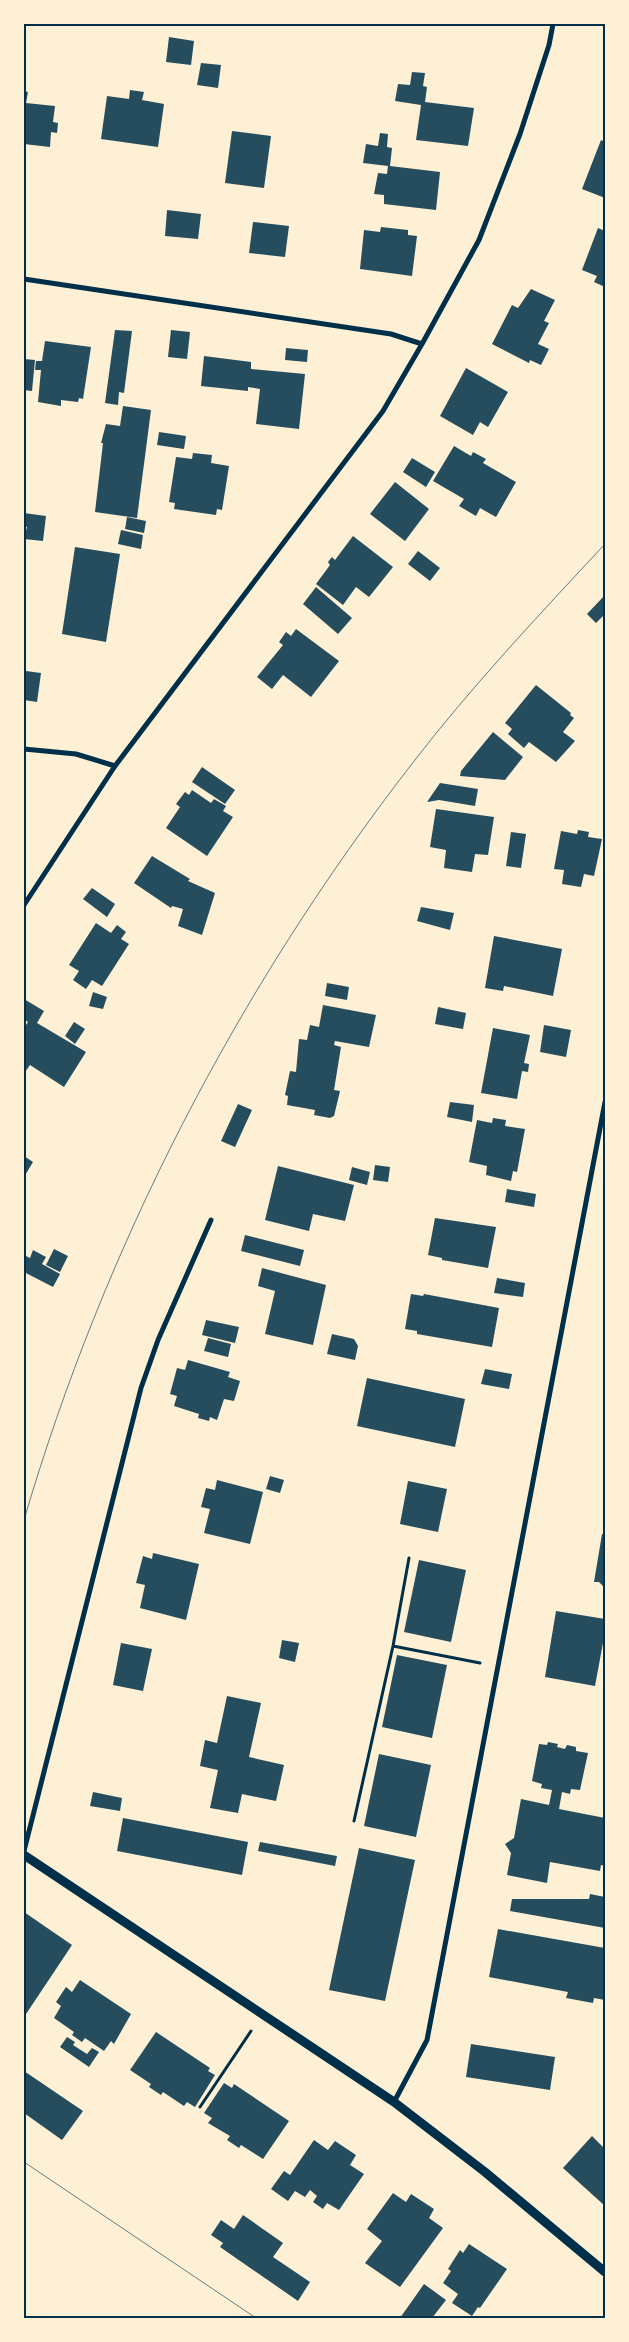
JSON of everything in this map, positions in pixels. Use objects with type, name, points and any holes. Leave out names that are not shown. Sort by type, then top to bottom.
[{"type":"street","points":[[24,905],[115,766],[379,417],[422,344],[479,240],[520,134],[549,45],[553,24]]},
{"type":"street","points":[[24,279],[391,334],[422,344]]},
{"type":"street","points":[[24,749],[76,754],[115,766]]},
{"type":"street","points":[[394,2102],[427,2040],[605,1102]]},
{"type":"street","points":[[24,1851],[141,1388],[158,1340],[211,1220]]},
{"type":"street","points":[[24,1855],[394,2102],[485,2172],[605,2272]]},
{"type":"path","points":[[354,1821],[393,1646],[409,1558]]},
{"type":"path","points":[[393,1646],[498,1667]]},
{"type":"path","points":[[200,2107],[263,2014]]},
{"type":"building","points":[[169,37],[194,41],[191,65],[166,62]]},
{"type":"building","points":[[201,63],[221,65],[218,88],[197,85]]},
{"type":"building","points":[[412,72],[425,73],[423,86],[427,87],[425,102],[474,108],[468,146],[416,140],[421,105],[395,101],[398,84],[410,85]]},
{"type":"building","points":[[130,90],[144,92],[142,100],[164,104],[158,147],[101,139],[107,96],[129,99]]},
{"type":"building","points":[[24,91],[28,92],[26,103],[55,106],[53,122],[58,123],[57,133],[51,132],[50,147],[24,144]]},
{"type":"building","points":[[232,131],[271,136],[264,188],[225,183]]},
{"type":"building","points":[[380,133],[388,134],[387,147],[392,148],[390,166],[440,172],[436,210],[384,204],[384,195],[374,194],[378,173],[387,174],[388,166],[363,163],[366,144],[378,146]]},
{"type":"building","points":[[601,140],[605,142],[605,198],[582,189]]},
{"type":"building","points":[[167,210],[201,214],[198,239],[165,236]]},
{"type":"building","points":[[253,222],[289,226],[285,257],[249,253]]},
{"type":"building","points":[[381,227],[408,230],[408,235],[417,236],[412,276],[360,269],[364,230],[380,232]]},
{"type":"building","points":[[598,228],[605,231],[605,287],[594,282],[597,276],[582,270]]},
{"type":"building","points":[[531,289],[555,300],[544,321],[549,323],[538,344],[549,349],[541,365],[530,360],[529,363],[492,344],[512,305],[518,308]]},
{"type":"building","points":[[115,330],[132,331],[124,393],[119,392],[118,405],[105,403]]},
{"type":"building","points":[[171,330],[190,332],[187,359],[168,357]]},
{"type":"building","points":[[45,341],[91,347],[83,399],[79,398],[78,402],[61,400],[61,406],[38,402],[41,370],[35,370],[36,361],[42,361]]},
{"type":"building","points":[[286,348],[308,350],[307,362],[285,360]]},
{"type":"building","points":[[204,356],[251,362],[251,369],[305,374],[299,429],[256,424],[260,389],[248,387],[248,391],[201,386]]},
{"type":"building","points":[[24,359],[35,360],[32,391],[24,390]]},
{"type":"building","points":[[466,368],[508,392],[488,427],[480,422],[473,435],[440,416]]},
{"type":"building","points":[[123,406],[151,410],[137,518],[95,512],[103,443],[101,443],[106,424],[120,426]]},
{"type":"building","points":[[159,432],[186,436],[184,449],[157,445]]},
{"type":"building","points":[[454,446],[471,456],[473,452],[486,459],[483,463],[516,482],[496,517],[480,508],[476,516],[459,506],[464,499],[433,481]]},
{"type":"building","points":[[193,453],[212,455],[211,463],[229,466],[222,510],[217,509],[216,515],[174,509],[175,503],[169,502],[176,457],[192,459]]},
{"type":"building","points":[[412,458],[435,472],[426,487],[403,472]]},
{"type":"building","points":[[395,482],[429,509],[405,541],[370,514]]},
{"type":"building","points":[[24,513],[46,516],[43,541],[24,539],[27,527],[24,526]]},
{"type":"building","points":[[127,517],[146,521],[144,533],[125,529]]},
{"type":"building","points":[[121,530],[143,535],[141,549],[118,544]]},
{"type":"building","points":[[353,536],[393,567],[369,597],[356,587],[343,605],[316,584],[330,565],[328,562],[332,557],[335,560]]},
{"type":"building","points":[[75,547],[120,554],[106,642],[62,634]]},
{"type":"building","points":[[418,551],[440,568],[430,581],[408,564]]},
{"type":"building","points":[[316,587],[352,618],[338,634],[303,604]]},
{"type":"building","points":[[605,595],[605,614],[596,623],[587,614]]},
{"type":"building","points":[[296,629],[339,661],[311,697],[283,675],[272,689],[257,677],[283,645],[279,642],[286,632],[291,636]]},
{"type":"building","points":[[26,671],[41,673],[37,702],[24,700]]},
{"type":"building","points":[[536,685],[571,713],[570,715],[574,718],[563,732],[575,741],[556,762],[529,742],[524,748],[508,734],[512,729],[505,723]]},
{"type":"building","points":[[493,732],[523,757],[505,780],[460,776],[461,771]]},
{"type":"building","points":[[202,767],[235,790],[225,804],[192,782]]},
{"type":"building","points":[[440,783],[478,789],[475,806],[439,800],[427,802]]},
{"type":"building","points":[[192,790],[211,803],[214,799],[226,806],[223,811],[233,817],[207,856],[166,828],[180,807],[176,804],[185,792],[189,795]]},
{"type":"building","points":[[436,809],[494,817],[488,855],[475,854],[472,872],[444,868],[446,850],[430,847]]},
{"type":"building","points":[[578,830],[589,832],[588,837],[602,839],[594,876],[584,874],[581,887],[562,884],[564,870],[554,869],[561,831],[577,834]]},
{"type":"building","points":[[511,832],[526,834],[521,868],[506,866]]},
{"type":"building","points":[[152,856],[190,879],[188,881],[215,893],[202,935],[178,926],[183,909],[172,906],[171,908],[134,883]]},
{"type":"building","points":[[92,888],[115,904],[107,917],[83,899]]},
{"type":"building","points":[[421,907],[454,913],[450,930],[417,921]]},
{"type":"building","points":[[96,923],[111,933],[117,925],[126,932],[121,939],[129,944],[102,986],[92,980],[86,989],[73,980],[79,971],[69,965]]},
{"type":"building","points":[[494,936],[562,949],[553,996],[504,986],[503,991],[485,988]]},
{"type":"building","points":[[327,983],[349,987],[347,1000],[325,996]]},
{"type":"building","points":[[93,992],[107,997],[103,1009],[89,1006]]},
{"type":"building","points":[[24,999],[44,1011],[37,1023],[86,1052],[64,1087],[30,1065],[24,1071],[24,1028],[28,1022],[24,1019]]},
{"type":"building","points":[[323,1005],[376,1015],[369,1047],[335,1041],[334,1045],[341,1047],[334,1090],[340,1091],[334,1116],[330,1118],[314,1115],[315,1110],[287,1105],[288,1096],[285,1095],[290,1071],[296,1072],[299,1039],[307,1040],[310,1025],[319,1027]]},
{"type":"building","points":[[438,1007],[466,1013],[463,1029],[435,1024]]},
{"type":"building","points":[[74,1022],[85,1029],[75,1044],[65,1036]]},
{"type":"building","points":[[544,1025],[571,1030],[566,1057],[540,1052]]},
{"type":"building","points":[[493,1028],[530,1035],[524,1063],[529,1064],[528,1072],[522,1071],[517,1099],[481,1093]]},
{"type":"building","points":[[450,1102],[474,1105],[472,1122],[447,1117]]},
{"type":"building","points":[[238,1104],[252,1110],[235,1147],[221,1141]]},
{"type":"building","points":[[493,1118],[506,1120],[505,1126],[525,1129],[517,1172],[513,1171],[511,1181],[486,1175],[487,1166],[469,1162],[477,1120],[492,1123]]},
{"type":"building","points":[[24,1156],[33,1162],[24,1177]]},
{"type":"building","points":[[375,1165],[390,1167],[388,1182],[373,1180]]},
{"type":"building","points":[[278,1166],[354,1185],[345,1221],[313,1214],[309,1231],[265,1220]]},
{"type":"building","points":[[352,1167],[370,1172],[367,1185],[349,1180]]},
{"type":"building","points":[[507,1189],[536,1194],[534,1207],[505,1202]]},
{"type":"building","points":[[435,1218],[496,1227],[488,1268],[442,1260],[442,1258],[428,1255]]},
{"type":"building","points":[[245,1235],[304,1250],[300,1266],[241,1251]]},
{"type":"building","points":[[54,1249],[68,1256],[60,1272],[46,1265]]},
{"type":"building","points":[[33,1250],[46,1257],[42,1264],[60,1274],[53,1287],[24,1272],[24,1255],[30,1258]]},
{"type":"building","points":[[262,1268],[326,1285],[313,1345],[265,1334],[275,1291],[258,1286]]},
{"type":"building","points":[[497,1278],[525,1283],[523,1297],[494,1293]]},
{"type":"building","points":[[411,1294],[423,1296],[424,1294],[499,1308],[492,1347],[417,1334],[417,1331],[405,1329]]},
{"type":"building","points":[[206,1320],[239,1327],[235,1343],[202,1335]]},
{"type":"building","points":[[332,1334],[354,1339],[358,1346],[355,1360],[327,1354]]},
{"type":"building","points":[[208,1338],[231,1344],[228,1357],[204,1351]]},
{"type":"building","points":[[188,1360],[230,1372],[228,1377],[240,1381],[234,1401],[224,1399],[217,1420],[210,1417],[209,1421],[198,1418],[199,1414],[174,1406],[177,1396],[170,1394],[177,1368],[185,1370]]},
{"type":"building","points":[[485,1369],[512,1374],[509,1389],[481,1384]]},
{"type":"building","points":[[367,1378],[465,1399],[455,1447],[357,1426]]},
{"type":"building","points":[[270,1476],[284,1480],[280,1493],[266,1489]]},
{"type":"building","points":[[217,1480],[263,1492],[250,1544],[204,1533],[210,1509],[201,1507],[206,1488],[215,1490]]},
{"type":"building","points":[[408,1481],[447,1489],[438,1532],[400,1524]]},
{"type":"building","points":[[602,1534],[605,1535],[605,1588],[599,1582],[594,1582]]},
{"type":"building","points":[[153,1553],[199,1564],[186,1620],[140,1608],[145,1585],[136,1583],[143,1556],[152,1559]]},
{"type":"building","points":[[419,1560],[466,1570],[451,1642],[404,1632]]},
{"type":"building","points":[[556,1611],[605,1619],[605,1632],[595,1686],[545,1677]]},
{"type":"building","points":[[282,1640],[299,1643],[295,1662],[279,1658]]},
{"type":"building","points":[[121,1643],[152,1649],[143,1691],[113,1685]]},
{"type":"building","points":[[397,1655],[447,1665],[432,1738],[382,1727]]},
{"type":"building","points":[[227,1696],[261,1703],[249,1757],[284,1765],[276,1801],[242,1794],[238,1813],[210,1808],[218,1770],[200,1766],[205,1740],[217,1743]]},
{"type":"building","points":[[548,1742],[558,1744],[557,1747],[565,1749],[567,1745],[576,1747],[576,1751],[588,1753],[580,1790],[571,1789],[570,1794],[562,1792],[559,1809],[605,1818],[605,1866],[601,1865],[600,1871],[550,1862],[547,1883],[507,1875],[511,1853],[505,1844],[514,1838],[521,1799],[549,1805],[552,1790],[541,1788],[542,1784],[532,1781],[539,1744],[547,1745]]},
{"type":"building","points":[[379,1754],[431,1765],[416,1837],[364,1826]]},
{"type":"building","points":[[93,1792],[122,1798],[120,1811],[90,1806]]},
{"type":"building","points":[[123,1818],[248,1842],[242,1875],[117,1851]]},
{"type":"building","points":[[260,1842],[337,1856],[335,1866],[258,1851]]},
{"type":"building","points":[[359,1848],[415,1860],[385,2001],[329,1990]]},
{"type":"building","points":[[590,1894],[605,1897],[605,1928],[510,1911],[512,1899],[589,1899]]},
{"type":"building","points":[[24,1912],[72,1945],[24,2017]]},
{"type":"building","points":[[498,1929],[605,1948],[605,2000],[594,1998],[593,2003],[566,1998],[568,1992],[489,1977]]},
{"type":"building","points":[[80,1980],[131,2014],[114,2044],[111,2041],[104,2051],[85,2038],[82,2042],[72,2035],[74,2032],[54,2018],[61,2006],[56,2002],[66,1987],[72,1992]]},
{"type":"building","points":[[156,2032],[210,2068],[208,2071],[215,2075],[195,2107],[187,2102],[184,2106],[163,2092],[161,2095],[149,2087],[151,2084],[130,2070]]},
{"type":"building","points":[[67,2037],[75,2042],[73,2045],[87,2054],[92,2048],[99,2052],[89,2067],[60,2047]]},
{"type":"building","points":[[471,2044],[555,2057],[550,2090],[466,2077]]},
{"type":"building","points":[[24,2071],[83,2111],[62,2140],[24,2113]]},
{"type":"building","points":[[224,2083],[232,2088],[234,2084],[289,2121],[263,2159],[241,2145],[239,2148],[227,2140],[230,2136],[208,2123],[212,2118],[204,2113]]},
{"type":"building","points":[[592,2136],[605,2149],[605,2206],[563,2168]]},
{"type":"building","points":[[314,2140],[328,2150],[335,2141],[356,2155],[350,2165],[364,2174],[339,2210],[327,2203],[323,2209],[313,2202],[317,2196],[310,2190],[305,2197],[295,2191],[288,2201],[271,2189],[284,2171],[290,2175]]},
{"type":"building","points":[[393,2193],[406,2202],[411,2194],[434,2209],[429,2218],[443,2228],[400,2287],[365,2263],[382,2241],[367,2229]]},
{"type":"building","points":[[243,2215],[283,2243],[273,2257],[310,2282],[298,2301],[220,2247],[223,2243],[211,2235],[221,2220],[234,2229]]},
{"type":"building","points":[[469,2244],[507,2269],[480,2308],[478,2307],[472,2316],[452,2303],[458,2294],[443,2283],[451,2271],[448,2269],[460,2250],[463,2253]]},
{"type":"building","points":[[424,2284],[446,2300],[432,2318],[400,2318]]},
{"type":"tram line","points":[[24,1520],[56,1418],[94,1318],[136,1220],[182,1124],[233,1031],[288,940],[348,851],[411,765],[481,680],[605,544]]},
{"type":"tram line","points":[[24,2162],[256,2318]]}]
